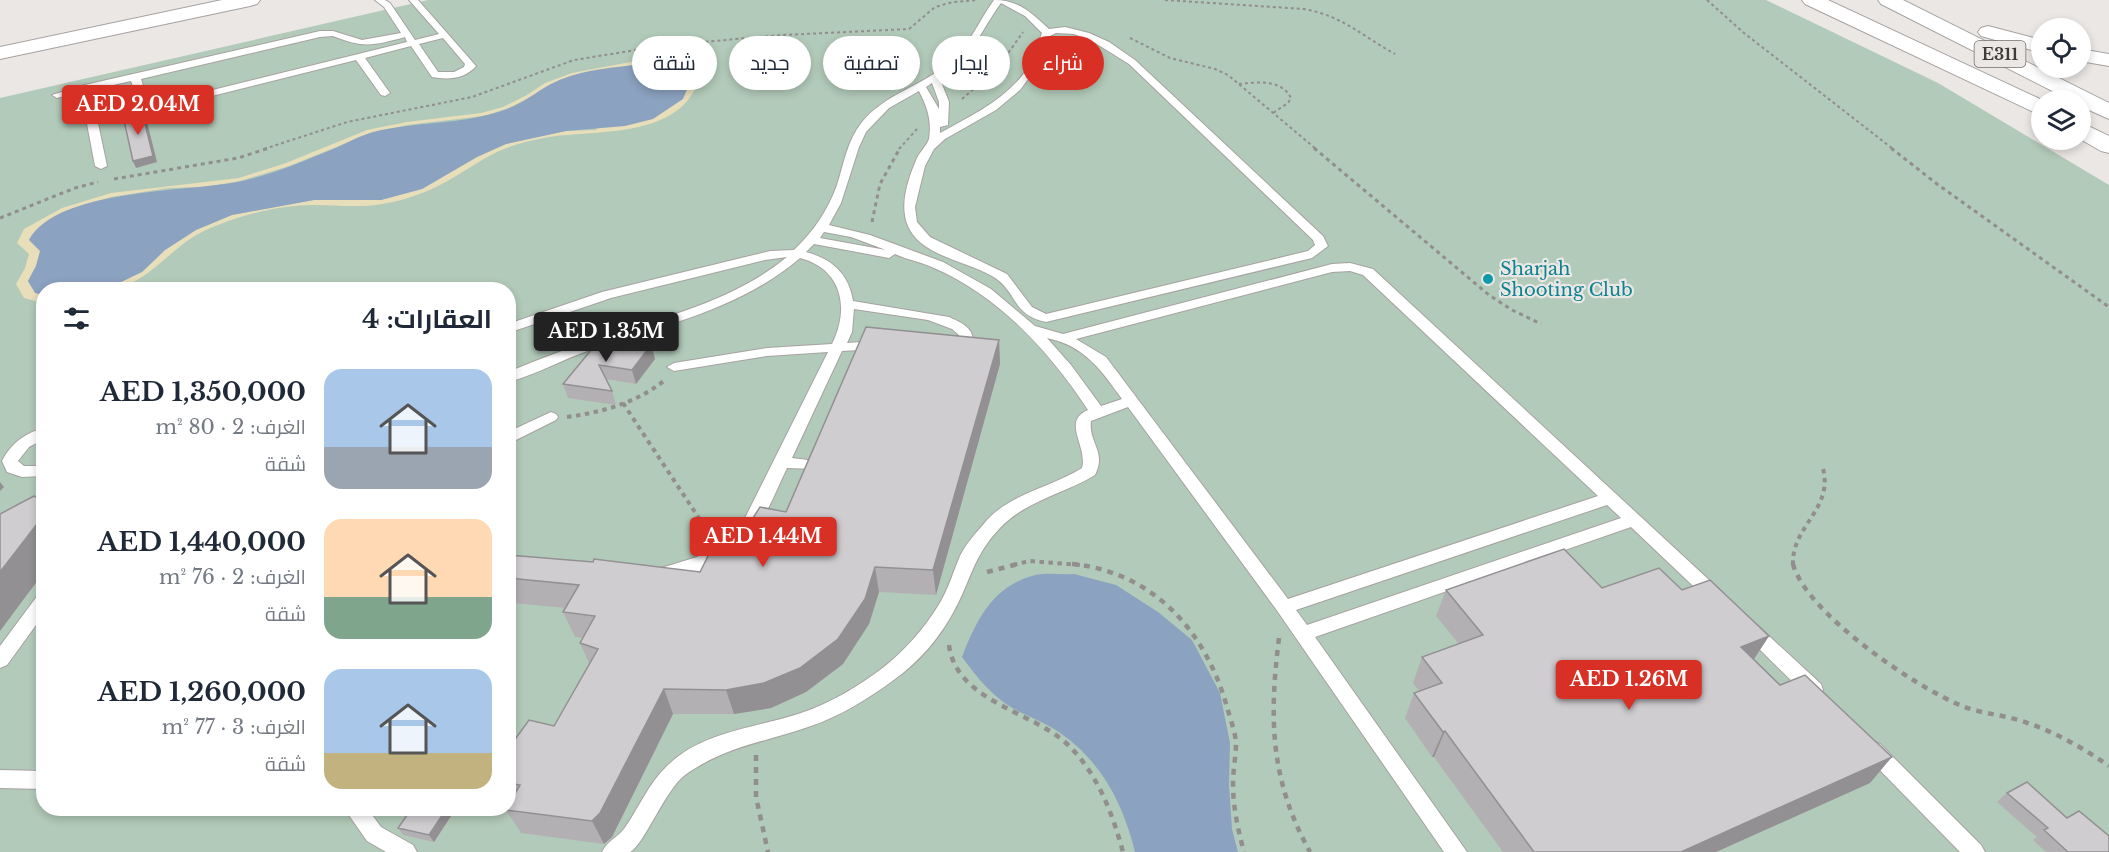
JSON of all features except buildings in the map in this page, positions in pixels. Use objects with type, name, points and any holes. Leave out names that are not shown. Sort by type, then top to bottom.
[{"type":"main road","points":[[0,43],[203,0]]},
{"type":"main road","points":[[0,54],[250,0]]},
{"type":"main road","points":[[1812,0],[2031,103]]},
{"type":"main road","name":"E311","points":[[1838,0],[1927,44],[2031,102]]},
{"type":"main road","name":"E311","points":[[1888,0],[1971,39],[2109,112]]},
{"type":"main road","points":[[1902,0],[1978,28],[2031,43]]},
{"type":"main road","points":[[2091,57],[2109,60]]},
{"type":"main road","points":[[2091,135],[2109,146]]},
{"type":"lane","points":[[379,0],[387,5],[435,75],[451,75],[467,70],[471,66],[470,63],[413,0]]},
{"type":"lane","points":[[978,36],[986,18],[1001,0],[1028,14],[1051,31],[1067,30],[1096,40],[1132,62],[1319,239],[1321,250],[1069,314],[1040,317],[1027,310],[1007,281],[980,266],[932,245],[920,234],[912,222],[909,210],[910,197],[923,156],[938,140],[984,113],[1012,91],[1037,61],[1051,31]]},
{"type":"lane","points":[[1022,0],[1040,13],[1051,31]]},
{"type":"lane","points":[[57,95],[320,34],[341,34],[347,39],[363,42],[445,35]]},
{"type":"lane","points":[[135,77],[144,104],[160,106],[359,57],[410,39]]},
{"type":"lane","points":[[359,57],[385,93]]},
{"type":"lane","points":[[516,375],[588,346],[678,319],[718,304],[754,286],[783,266],[813,240],[822,227],[838,199],[848,156],[856,138],[868,122],[884,107],[932,80]]},
{"type":"lane","points":[[921,86],[939,111]]},
{"type":"lane","points":[[85,88],[101,166]]},
{"type":"lane","points":[[938,140],[942,94],[940,90]]},
{"type":"lane","points":[[822,227],[871,238],[910,256],[938,265],[983,292],[1030,330],[1063,338],[1084,347],[1101,360],[1284,607],[1456,852]]},
{"type":"lane","points":[[813,240],[863,248],[938,265]]},
{"type":"lane","points":[[516,326],[619,291],[730,267],[763,256],[798,254],[830,268],[840,279],[849,304],[845,332],[750,524],[720,551],[684,570],[653,575]]},
{"type":"lane","points":[[730,267],[783,266]]},
{"type":"lane","points":[[1063,338],[1341,266],[1368,272],[1733,612],[1829,705]]},
{"type":"lane","points":[[849,304],[872,310],[941,318],[961,328],[966,334],[966,341],[960,347],[950,351],[939,351]]},
{"type":"lane","points":[[1024,325],[1064,365],[1097,412]]},
{"type":"lane","points":[[674,367],[766,352],[890,345]]},
{"type":"lane","points":[[613,852],[630,838],[656,794],[675,771],[701,753],[729,741],[805,720],[852,699],[891,672],[923,642],[947,608],[969,555],[995,522],[1032,497],[1070,483],[1089,471],[1093,453],[1082,424],[1084,419],[1097,412],[1131,401]]},
{"type":"lane","points":[[516,435],[551,417]]},
{"type":"lane","points":[[36,437],[23,443],[10,461],[13,468],[22,472],[36,471]]},
{"type":"lane","points":[[782,462],[810,465]]},
{"type":"lane","points":[[1284,607],[1611,498]]},
{"type":"lane","points":[[1303,634],[1634,520]]},
{"type":"lane","points":[[0,660],[36,611]]},
{"type":"lane","points":[[1861,738],[1974,852]]},
{"type":"lane","points":[[0,779],[36,780]]},
{"type":"lane","points":[[360,816],[374,834],[406,852]]},
{"type":"path","points":[[0,218],[75,188],[126,176],[238,158],[346,122],[472,97],[574,60],[667,45],[845,31],[909,29],[916,27],[929,10],[938,6],[984,0]]},
{"type":"path","points":[[1165,0],[1304,9],[1325,13],[1351,25],[1366,38],[1395,54]]},
{"type":"path","points":[[1707,0],[1744,33],[1937,184],[2109,307]]},
{"type":"path","points":[[871,238],[872,209],[881,181],[894,156],[913,133],[939,111],[973,91],[996,71],[1018,42],[1028,14]]},
{"type":"path","points":[[1130,38],[1170,58],[1222,72],[1489,295],[1512,310],[1541,324]]},
{"type":"path","points":[[1239,84],[1262,82],[1283,88],[1290,93],[1291,98],[1288,104],[1273,113]]},
{"type":"path","points":[[551,417],[584,415],[623,403],[658,386],[668,377],[674,367]]},
{"type":"path","points":[[623,403],[720,551]]},
{"type":"path","points":[[1822,465],[1827,484],[1822,502],[1796,542],[1792,564],[1802,586],[1852,636],[1931,690],[1962,706],[2013,719],[2063,738],[2109,766]]},
{"type":"path","points":[[980,579],[987,572],[1029,561],[1076,564],[1122,575],[1167,604],[1195,634],[1221,687],[1236,741],[1233,786],[1237,826],[1244,852]]},
{"type":"path","points":[[1284,607],[1277,650],[1274,706],[1276,761],[1286,802],[1310,852]]},
{"type":"path","points":[[949,641],[949,650],[960,673],[988,700],[1043,725],[1064,741],[1089,769],[1107,800],[1123,852]]},
{"type":"path","points":[[755,735],[756,797],[768,852]]},
{"type":"green space","points":[[428,0],[1766,0],[1938,83],[2031,138],[2031,150],[2050,150],[2109,185],[2109,852],[0,852],[0,98]]},
{"type":"sand","points":[[632,62],[632,65],[575,75],[551,84],[533,97],[483,116],[407,125],[371,133],[289,166],[240,181],[205,187],[168,188],[111,197],[66,211],[41,251],[28,281],[36,292],[36,301],[24,298],[16,284],[25,268],[29,254],[17,243],[24,229],[62,208],[111,193],[239,178],[286,163],[367,130],[407,122],[481,113],[503,107],[545,83],[572,73]]},
{"type":"sand","points":[[632,68],[632,90],[694,90],[686,102],[673,113],[657,121],[640,127],[552,136],[516,145],[487,157],[436,187],[404,199],[365,206],[286,207],[258,212],[230,221],[191,238],[133,282],[120,282],[142,272],[165,250],[196,230],[232,215],[314,200],[381,200],[422,189],[477,157],[506,144],[566,131],[596,130]]},
{"type":"water","points":[[632,65],[632,90],[687,90],[683,99],[653,119],[625,126],[566,131],[506,144],[477,157],[422,189],[381,200],[314,200],[232,215],[196,230],[165,250],[142,272],[121,282],[36,282],[36,293],[28,281],[36,266],[40,251],[29,240],[44,223],[66,211],[93,202],[124,196],[249,179],[297,164],[373,132],[475,118],[513,107],[551,84],[581,73]]},
{"type":"water","points":[[1074,574],[1116,585],[1158,612],[1192,640],[1220,693],[1230,743],[1229,785],[1232,829],[1238,852],[1135,852],[1116,798],[1107,782],[1084,753],[1054,729],[1002,701],[985,686],[962,657],[987,607],[1006,588],[1032,576]]},
{"type":"place","name":"Sharjah Shooting Club","points":[[1488,279]]}]
